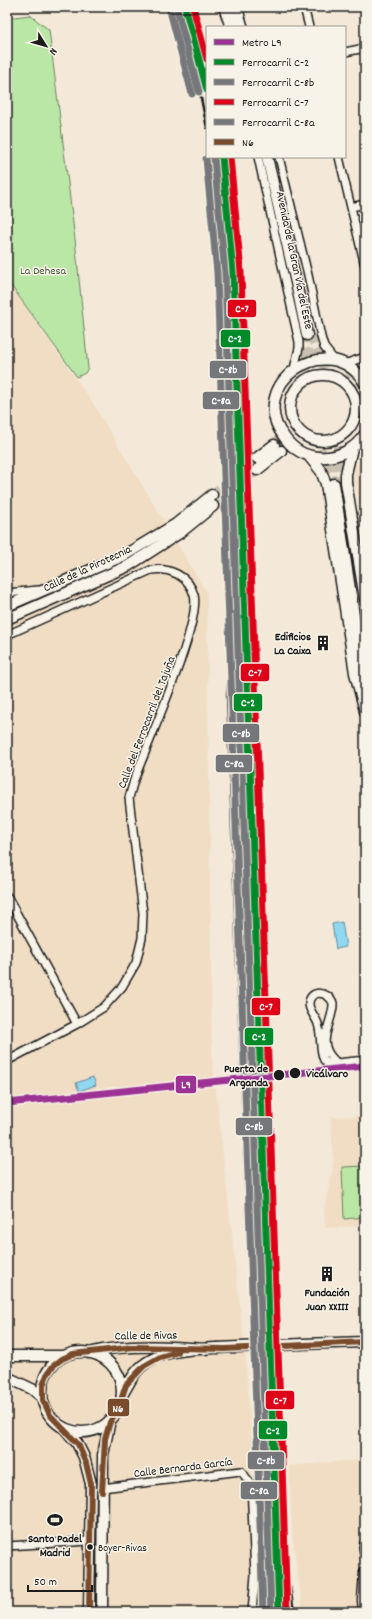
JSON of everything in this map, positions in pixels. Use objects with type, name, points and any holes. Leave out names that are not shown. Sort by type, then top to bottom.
[{"type":"main road","points":[[223,7],[231,26]]},
{"type":"main road","points":[[234,7],[238,26]]},
{"type":"main road","name":"Avenida de la Gran Vía del Este","points":[[267,158],[309,334],[271,158]]},
{"type":"main road","points":[[295,440],[309,438],[339,441],[354,419],[356,410],[355,398],[348,385],[325,359],[311,361],[294,369],[287,375],[280,386],[275,401],[274,413],[280,431],[287,441],[297,450],[308,455],[318,457],[332,456],[352,448],[365,434]]},
{"type":"main road","points":[[320,449],[297,428],[292,419],[290,409],[291,398],[296,388],[305,377],[336,370],[357,373],[361,385],[355,398]]},
{"type":"main road","points":[[287,430],[292,419]]},
{"type":"main road","points":[[257,470],[277,448],[258,458]]},
{"type":"main road","points":[[352,448],[346,474],[346,482],[365,600]]},
{"type":"main road","points":[[308,455],[321,471],[326,484],[355,673],[365,712]]},
{"type":"main road","points":[[365,649],[336,484],[365,688]]},
{"type":"main road","name":"Calle de la Pirotecnia","points":[[7,606],[123,556],[176,524],[212,495]]},
{"type":"main road","name":"Calle de la Pirotecnia","points":[[7,619],[128,566],[181,532],[213,506]]},
{"type":"main road","name":"Calle de Rivas","points":[[89,1353],[104,1349],[177,1347],[217,1348],[365,1342]]},
{"type":"main road","name":"Calle de Rivas","points":[[122,1395],[137,1370],[151,1360],[177,1352],[204,1348]]},
{"type":"main road","points":[[7,1356],[65,1356],[77,1353],[89,1353],[102,1358],[113,1368],[120,1380],[122,1395],[118,1408],[110,1420],[101,1427],[91,1431],[80,1432],[65,1429]]},
{"type":"main road","points":[[65,1356],[55,1363],[47,1373],[43,1385],[42,1397],[50,1416],[65,1429],[77,1443],[89,1472],[91,1484],[89,1612]]},
{"type":"main road","points":[[7,1377],[32,1389],[42,1397]]},
{"type":"main road","points":[[102,1612],[103,1455],[110,1420]]},
{"type":"main road","points":[[364,1612],[363,1600],[365,1572]]},
{"type":"street","points":[[223,7],[226,26]]},
{"type":"street","points":[[238,7],[244,26]]},
{"type":"street","points":[[304,7],[308,26]]},
{"type":"street","points":[[346,52],[365,48]]},
{"type":"street","name":"Avenida de la Gran Vía del Este","points":[[258,158],[299,342],[294,369]]},
{"type":"street","name":"Avenida de la Gran Vía del Este","points":[[279,158],[306,267],[321,337],[336,370]]},
{"type":"street","points":[[339,158],[365,266]]},
{"type":"street","points":[[351,207],[365,204]]},
{"type":"street","points":[[336,370],[365,357]]},
{"type":"street","name":"Calle del Ferrocarril del Tajuña","points":[[7,635],[151,570],[162,568],[176,573],[189,584],[194,595],[194,609],[184,652],[134,780],[129,798],[143,913],[142,938],[136,963],[122,987],[109,1002],[92,1016],[7,1061]]},
{"type":"street","name":"Calle de la Pirotecnia","points":[[7,593],[42,590]]},
{"type":"street","points":[[7,896],[77,1024]]},
{"type":"street","points":[[336,1062],[328,1052],[326,1041],[326,1032],[333,1003],[328,995],[317,994],[310,999],[309,1004],[319,1028],[322,1058],[328,1064],[365,1060]]},
{"type":"street","name":"Calle Bernarda García","points":[[102,1488],[241,1471],[251,1484],[255,1575],[252,1612]]},
{"type":"street","points":[[365,1540],[363,1548],[365,1558]]},
{"type":"street","points":[[7,1546],[89,1541]]},
{"type":"shaded area","points":[[7,281],[91,400],[207,593],[212,1055],[245,1350],[255,1483],[251,1612],[7,1612]]},
{"type":"shaded area","points":[[365,454],[365,540],[355,480],[355,469]]},
{"type":"shaded area","points":[[365,1116],[365,1226],[325,1228],[324,1209],[334,1162],[330,1117]]},
{"type":"shaded area","points":[[365,1459],[364,1612],[303,1612],[292,1534],[289,1466]]},
{"type":"green space","name":"La Dehesa","points":[[30,15],[49,30],[75,239],[88,368],[85,373],[77,377],[7,280],[7,18]]},
{"type":"green space","points":[[365,1166],[365,1217],[344,1219],[342,1167]]},
{"type":"water","points":[[342,922],[346,947],[336,949],[332,924]]},
{"type":"water","points":[[93,1077],[96,1085],[79,1091],[76,1083]]},
{"type":"tunnel","points":[[306,373],[308,347],[307,335]]},
{"type":"tunnel","points":[[312,335],[317,352],[326,368]]},
{"type":"tunnel","points":[[346,374],[365,367]]},
{"type":"tunnel","points":[[358,387],[365,375]]},
{"type":"tunnel","points":[[274,445],[287,430]]},
{"type":"tunnel","points":[[338,446],[338,485]]},
{"type":"tunnel","points":[[320,449],[330,470],[333,481]]},
{"type":"tunnel","points":[[212,495],[257,458]]},
{"type":"tunnel","points":[[213,506],[257,470]]},
{"type":"railway","points":[[179,7],[196,73],[206,123]]},
{"type":"railway","points":[[196,7],[206,42]]},
{"type":"railway","points":[[211,158],[223,271],[233,577],[227,694],[247,1239],[259,1424],[263,1575],[261,1612]]},
{"type":"railway","points":[[227,158],[237,272],[254,728],[264,909],[283,1506],[286,1560],[294,1612]]},
{"type":"metro line","name":"L9","points":[[7,1103],[365,1066]]},
{"type":"rail line","name":"C-2","points":[[185,7],[206,86]]},
{"type":"rail line","name":"C-7","points":[[193,7],[206,55]]},
{"type":"rail line","name":"C-8b","points":[[177,9],[199,92]]},
{"type":"rail line","name":"C-8a","points":[[170,11],[192,94]]},
{"type":"rail line","name":"C-8b","points":[[214,158],[225,273],[271,1612]]},
{"type":"rail line","name":"C-2","points":[[222,158],[233,272],[279,1612]]},
{"type":"rail line","name":"C-7","points":[[230,158],[241,272],[287,1612]]},
{"type":"rail line","name":"C-8a","points":[[206,159],[217,273],[263,1612]]},
{"type":"transit line","name":"N6","points":[[89,1612],[91,1484],[86,1463],[78,1444],[50,1415],[43,1400],[43,1385],[53,1366],[62,1359],[73,1354],[134,1347],[225,1349],[365,1342]]},
{"type":"transit line","name":"N6","points":[[102,1492],[105,1439],[110,1422],[118,1409],[126,1385],[144,1366],[160,1357],[178,1352]]},
{"type":"place","name":"Edificios La Caixa","points":[[323,643]]},
{"type":"place","name":"Vicálvaro","points":[[295,1073]]},
{"type":"place","name":"Puerta de Arganda","points":[[279,1075]]},
{"type":"place","name":"Fundación Juan XXIII","points":[[327,1274]]},
{"type":"place","name":"Santo Padel Madrid","points":[[55,1520]]},
{"type":"place","name":"Boyer-Rivas","points":[[90,1547]]}]
